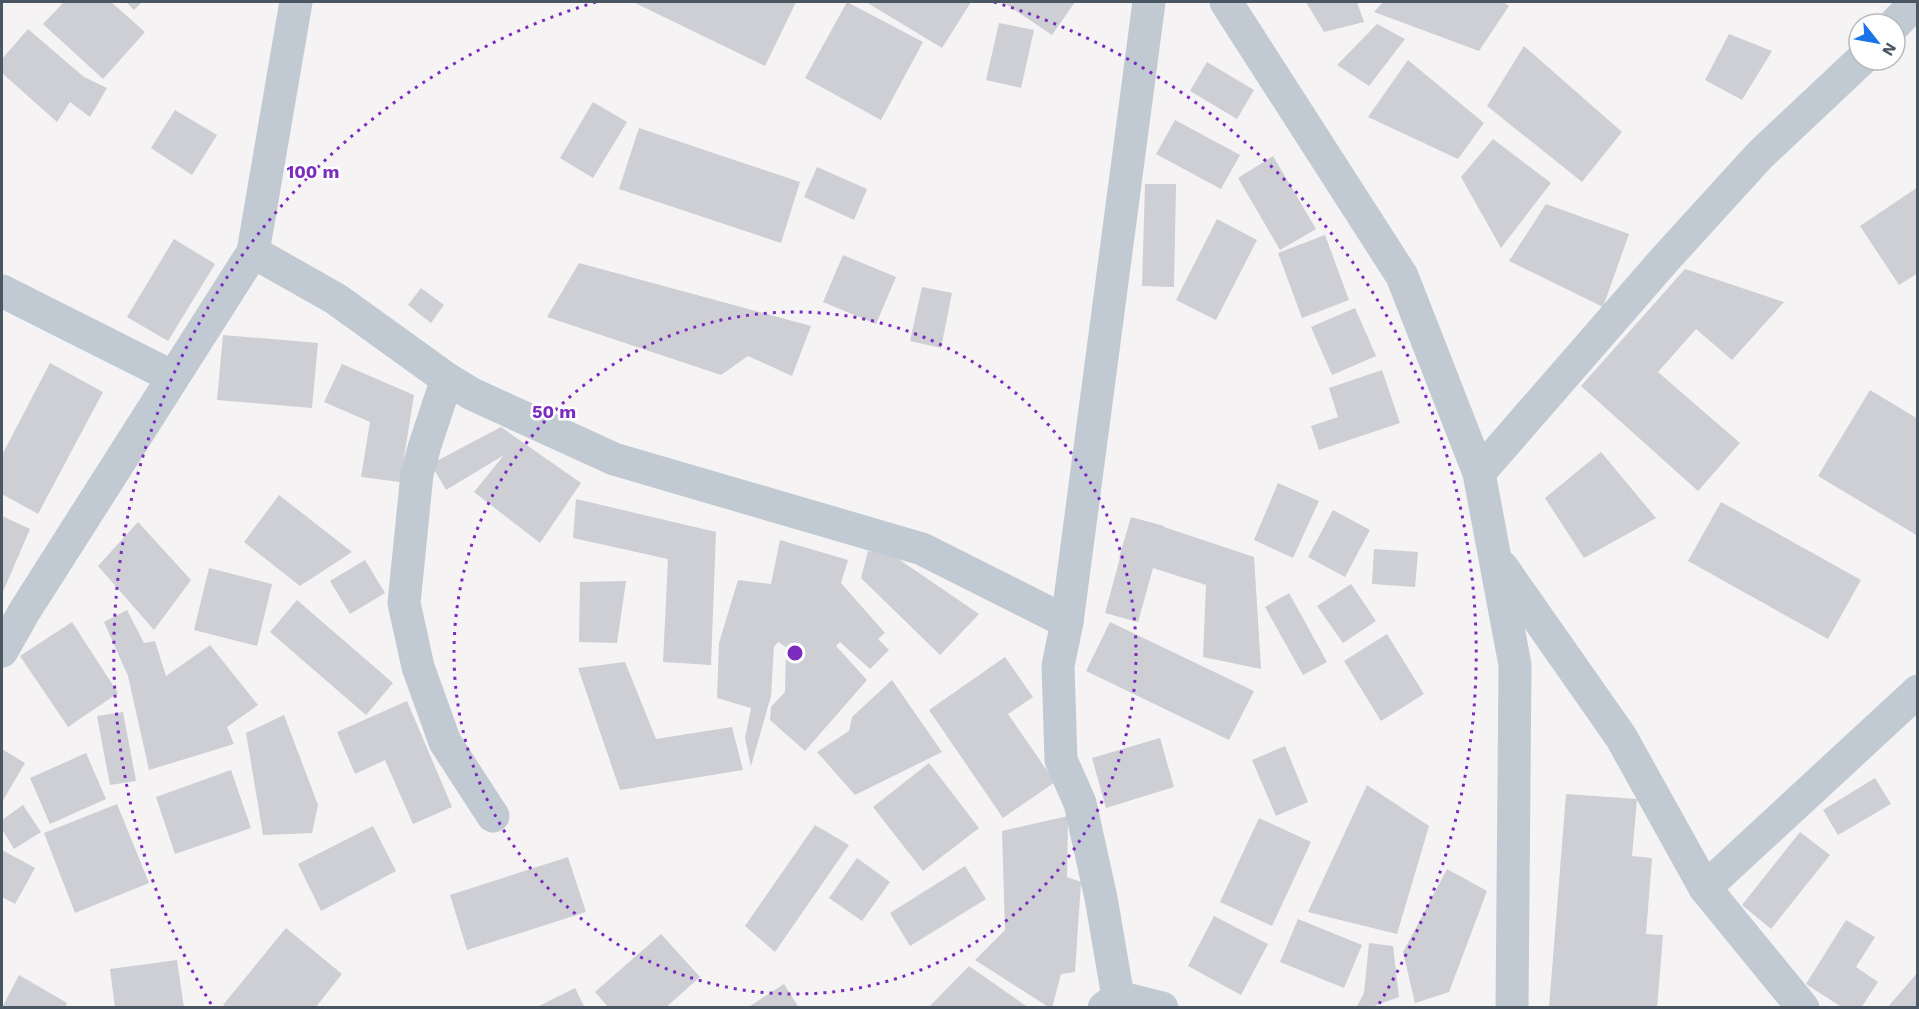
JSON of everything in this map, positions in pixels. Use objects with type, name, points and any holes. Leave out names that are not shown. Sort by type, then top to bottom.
[{"type":"street","points":[[2,651],[30,602],[253,252],[296,2]]},
{"type":"street","points":[[1149,2],[1068,622],[1058,666],[1061,760],[1080,803],[1101,898],[1111,1002],[1162,1008]]},
{"type":"street","points":[[1226,2],[1402,276],[1479,473],[1515,665],[1512,1008]]},
{"type":"street","points":[[1479,473],[1667,257],[1753,163],[1848,72]]},
{"type":"street","points":[[253,252],[336,299],[447,379],[472,394],[614,459],[922,549],[1068,622]]},
{"type":"street","points":[[2,291],[174,377]]},
{"type":"street","points":[[447,379],[424,445],[417,474],[404,603],[418,667],[445,742],[493,816]]},
{"type":"street","points":[[1494,556],[1621,737],[1706,888],[1803,1008]]},
{"type":"street","points":[[1706,888],[1917,691]]},
{"type":"building","points":[[64,2],[111,2],[145,32],[103,79],[43,24]]},
{"type":"building","points":[[126,2],[142,2],[134,10]]},
{"type":"building","points":[[633,2],[796,2],[765,66]]},
{"type":"building","points":[[847,2],[923,42],[881,120],[805,78]]},
{"type":"building","points":[[866,2],[971,2],[942,48]]},
{"type":"building","points":[[1003,2],[1075,2],[1052,35]]},
{"type":"building","points":[[1306,2],[1357,2],[1364,22],[1324,32]]},
{"type":"building","points":[[1383,2],[1503,2],[1509,6],[1479,51],[1374,12]]},
{"type":"building","points":[[999,23],[1034,30],[1021,88],[986,80]]},
{"type":"building","points":[[1377,24],[1405,39],[1369,86],[1337,65]]},
{"type":"building","points":[[28,29],[84,77],[107,88],[90,117],[70,102],[57,122],[2,73],[2,59]]},
{"type":"building","points":[[1729,34],[1772,51],[1742,100],[1705,80]]},
{"type":"building","points":[[1524,46],[1622,132],[1582,182],[1487,106]]},
{"type":"building","points":[[1408,60],[1484,123],[1458,159],[1368,117]]},
{"type":"building","points":[[1207,62],[1254,90],[1237,119],[1190,91]]},
{"type":"building","points":[[593,102],[627,122],[593,178],[560,158]]},
{"type":"building","points":[[175,110],[217,135],[192,175],[151,148]]},
{"type":"building","points":[[1175,120],[1240,155],[1221,189],[1156,154]]},
{"type":"building","points":[[639,128],[800,182],[781,243],[619,189]]},
{"type":"building","points":[[1493,139],[1551,183],[1501,248],[1461,177]]},
{"type":"building","points":[[1273,156],[1316,229],[1280,250],[1238,178]]},
{"type":"building","points":[[817,167],[867,189],[854,220],[804,197]]},
{"type":"building","points":[[1145,184],[1176,184],[1174,287],[1142,286]]},
{"type":"building","points":[[1918,187],[1918,273],[1899,285],[1860,226]]},
{"type":"building","points":[[1546,204],[1629,234],[1603,307],[1509,261]]},
{"type":"building","points":[[1217,219],[1257,240],[1216,320],[1176,300]]},
{"type":"building","points":[[1325,235],[1349,300],[1302,318],[1278,253]]},
{"type":"building","points":[[174,239],[215,264],[168,341],[127,317]]},
{"type":"building","points":[[843,255],[896,277],[876,324],[823,302]]},
{"type":"building","points":[[579,263],[811,326],[792,376],[748,356],[721,375],[547,317]]},
{"type":"building","points":[[1685,269],[1784,302],[1732,360],[1696,329],[1658,372],[1740,443],[1698,491],[1581,386]]},
{"type":"building","points":[[922,287],[952,293],[941,348],[910,341]]},
{"type":"building","points":[[421,288],[444,305],[431,323],[408,305]]},
{"type":"building","points":[[1355,308],[1376,356],[1332,375],[1311,327]]},
{"type":"building","points":[[223,335],[318,343],[312,408],[217,400]]},
{"type":"building","points":[[50,363],[103,392],[38,514],[2,494],[2,455]]},
{"type":"building","points":[[342,364],[414,395],[400,482],[361,477],[370,422],[324,402]]},
{"type":"building","points":[[1382,370],[1400,423],[1319,450],[1311,426],[1338,417],[1329,388]]},
{"type":"building","points":[[1870,390],[1918,419],[1918,536],[1818,476]]},
{"type":"building","points":[[501,427],[581,483],[540,543],[474,492],[504,455],[446,490],[431,464]]},
{"type":"building","points":[[1601,452],[1656,518],[1584,558],[1545,498]]},
{"type":"building","points":[[1278,483],[1319,501],[1293,558],[1254,540]]},
{"type":"building","points":[[279,495],[352,552],[300,586],[244,542]]},
{"type":"building","points":[[576,499],[716,532],[711,665],[663,662],[668,559],[573,538]]},
{"type":"building","points":[[1721,502],[1861,580],[1828,639],[1688,561]]},
{"type":"building","points":[[1333,510],[1370,530],[1345,577],[1308,557]]},
{"type":"building","points":[[2,516],[30,529],[2,594]]},
{"type":"building","points":[[1131,517],[1254,557],[1261,669],[1203,657],[1206,585],[1153,568],[1138,622],[1105,613]]},
{"type":"building","points":[[138,522],[191,580],[154,630],[98,566]]},
{"type":"building","points":[[780,540],[848,560],[841,583],[885,633],[878,639],[889,650],[870,669],[840,642],[836,646],[867,680],[805,751],[770,720],[771,707],[785,692],[786,647],[778,642],[774,647],[771,696],[751,766],[745,738],[751,708],[717,698],[719,643],[738,580],[771,584]]},
{"type":"building","points":[[1374,549],[1418,552],[1415,587],[1372,584]]},
{"type":"building","points":[[868,551],[891,554],[979,614],[940,655],[861,578]]},
{"type":"building","points":[[365,560],[385,593],[350,614],[330,581]]},
{"type":"building","points":[[209,568],[272,584],[257,646],[194,630]]},
{"type":"building","points":[[626,581],[617,643],[579,642],[580,582]]},
{"type":"building","points":[[1351,584],[1376,621],[1343,643],[1317,606]]},
{"type":"building","points":[[1289,593],[1327,662],[1303,675],[1265,607]]},
{"type":"building","points":[[297,600],[393,683],[366,715],[270,632]]},
{"type":"building","points":[[127,610],[144,643],[155,641],[166,676],[210,645],[258,705],[227,727],[234,744],[149,770],[128,676],[104,622]]},
{"type":"building","points":[[72,622],[118,693],[68,727],[20,656]]},
{"type":"building","points":[[1110,622],[1254,691],[1229,740],[1086,671]]},
{"type":"building","points":[[1387,634],[1424,694],[1381,721],[1344,661]]},
{"type":"building","points":[[1005,657],[1033,697],[1008,714],[1055,782],[1003,818],[929,710]]},
{"type":"building","points":[[625,662],[656,739],[732,727],[743,770],[620,790],[578,668]]},
{"type":"building","points":[[892,680],[942,752],[855,795],[817,752],[849,731],[852,717]]},
{"type":"building","points":[[407,701],[452,807],[413,824],[385,760],[355,774],[337,732]]},
{"type":"building","points":[[123,712],[136,781],[110,785],[97,716]]},
{"type":"building","points":[[284,715],[318,805],[312,833],[263,835],[246,733]]},
{"type":"building","points":[[1160,738],[1174,787],[1106,808],[1092,758]]},
{"type":"building","points":[[1285,746],[1308,802],[1276,816],[1252,760]]},
{"type":"building","points":[[2,749],[25,763],[2,802]]},
{"type":"building","points":[[86,753],[106,799],[50,824],[30,778]]},
{"type":"building","points":[[929,763],[979,828],[923,871],[873,807]]},
{"type":"building","points":[[231,770],[251,828],[175,854],[156,797]]},
{"type":"building","points":[[1875,778],[1891,804],[1838,835],[1823,810]]},
{"type":"building","points":[[1367,785],[1429,826],[1397,934],[1308,912]]},
{"type":"building","points":[[1566,794],[1637,799],[1632,856],[1652,858],[1646,934],[1663,935],[1657,1008],[1549,1008]]},
{"type":"building","points":[[117,804],[149,883],[75,913],[44,833]]},
{"type":"building","points":[[23,805],[41,832],[14,849],[2,829],[2,820]]},
{"type":"building","points":[[1068,816],[1067,877],[1081,882],[1075,972],[1061,974],[1052,1008],[1050,1008],[975,960],[1005,930],[1002,831]]},
{"type":"building","points":[[1259,818],[1311,842],[1272,926],[1220,902]]},
{"type":"building","points":[[815,825],[849,845],[775,952],[745,926]]},
{"type":"building","points":[[373,826],[396,871],[321,911],[298,864]]},
{"type":"building","points":[[1800,832],[1830,855],[1771,929],[1742,905]]},
{"type":"building","points":[[2,850],[35,868],[15,904],[2,897]]},
{"type":"building","points":[[568,857],[586,912],[467,950],[450,895]]},
{"type":"building","points":[[857,858],[890,882],[862,921],[829,898]]},
{"type":"building","points":[[965,866],[986,899],[910,946],[890,913]]},
{"type":"building","points":[[1447,869],[1487,891],[1449,992],[1415,1003],[1403,952]]},
{"type":"building","points":[[1214,916],[1268,944],[1241,995],[1188,966]]},
{"type":"building","points":[[1298,919],[1362,945],[1344,988],[1280,962]]},
{"type":"building","points":[[1846,920],[1875,937],[1856,967],[1878,982],[1861,1008],[1843,1008],[1806,984]]},
{"type":"building","points":[[286,928],[342,974],[315,1008],[227,1008],[223,1005]]},
{"type":"building","points":[[661,934],[700,977],[665,1008],[609,1008],[595,992]]},
{"type":"building","points":[[1369,943],[1393,946],[1399,997],[1369,1008],[1356,1008],[1364,993]]},
{"type":"building","points":[[177,960],[184,1008],[115,1008],[110,969]]},
{"type":"building","points":[[969,966],[1029,1008],[928,1008]]},
{"type":"building","points":[[1918,972],[1918,1008],[1887,1008]]},
{"type":"building","points":[[19,975],[67,1003],[65,1008],[2,1008]]},
{"type":"building","points":[[784,984],[799,1008],[747,1008]]},
{"type":"building","points":[[575,988],[585,1008],[535,1008]]}]
